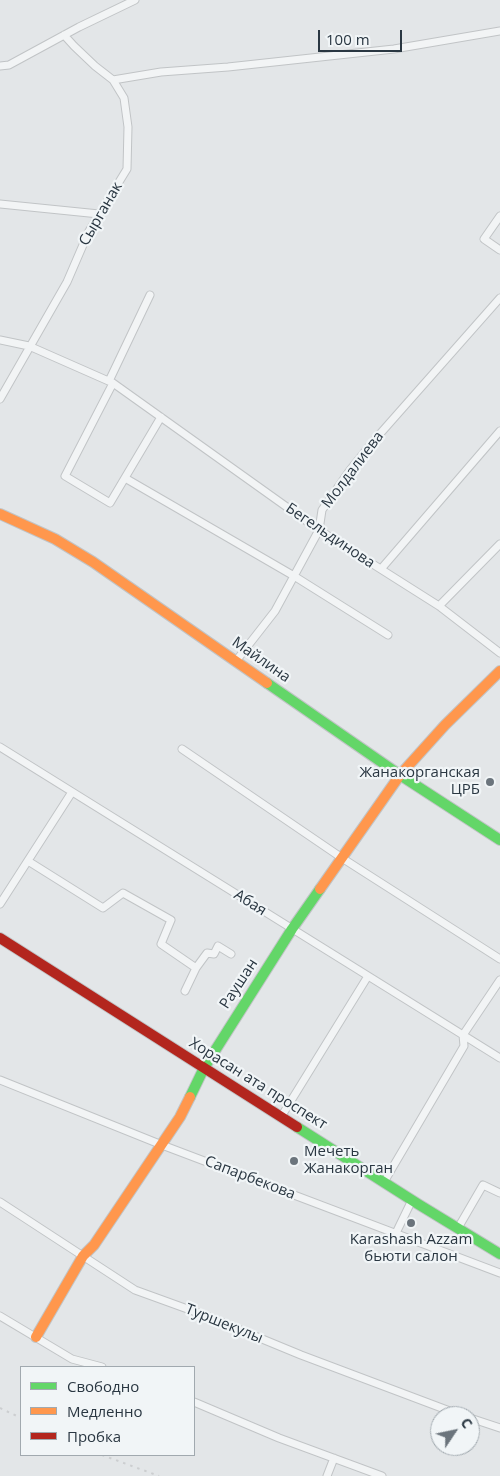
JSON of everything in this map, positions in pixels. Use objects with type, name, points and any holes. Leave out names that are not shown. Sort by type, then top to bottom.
[{"type":"street","points":[[0,66],[9,65],[134,0]]},
{"type":"street","points":[[114,80],[161,72],[228,67],[394,49],[500,31]]},
{"type":"street","name":"Сырганак","points":[[0,399],[67,282],[89,231],[127,169],[128,127],[124,98],[114,80],[95,66],[64,35]]},
{"type":"street","points":[[0,204],[100,214]]},
{"type":"street","points":[[500,216],[484,239],[500,250]]},
{"type":"street","points":[[150,295],[111,382],[65,476],[110,503],[161,417]]},
{"type":"street","name":"Молдалиева","points":[[236,661],[274,611],[319,530],[322,510],[350,470],[500,298]]},
{"type":"street","name":"Бегельдинова","points":[[0,340],[30,346],[111,382],[319,530],[439,606],[500,653]]},
{"type":"street","points":[[381,569],[500,431]]},
{"type":"street","points":[[125,478],[294,576],[388,635]]},
{"type":"street","name":"Майлина","points":[[0,514],[55,539],[85,558],[400,775],[500,840]]},
{"type":"street","points":[[439,606],[500,544]]},
{"type":"street","name":"Раушан","points":[[36,1337],[83,1256],[94,1245],[180,1117],[204,1068],[292,929],[400,775],[500,671]]},
{"type":"street","name":"Абая","points":[[0,747],[500,1058]]},
{"type":"street","points":[[182,749],[342,858],[500,959]]},
{"type":"street","points":[[0,904],[72,792]]},
{"type":"street","points":[[28,861],[103,908],[123,893],[172,920],[160,944],[196,968]]},
{"type":"street","name":"Хорасан ата проспект","points":[[0,938],[500,1254]]},
{"type":"street","points":[[185,991],[196,968],[207,953],[214,954],[218,946],[231,954]]},
{"type":"street","points":[[281,1117],[368,976]]},
{"type":"street","points":[[384,1182],[464,1046],[463,1035],[500,980]]},
{"type":"street","name":"Сапарбекова","points":[[0,1080],[162,1145],[500,1274]]},
{"type":"street","points":[[458,1228],[483,1185],[500,1193]]},
{"type":"street","points":[[396,1233],[412,1200]]},
{"type":"street","name":"Туршекулы","points":[[0,1202],[135,1290],[436,1406]]},
{"type":"street","points":[[0,1316],[72,1359],[98,1366]]},
{"type":"street","points":[[195,1402],[279,1438],[382,1476]]},
{"type":"street","points":[[480,1421],[500,1428]]},
{"type":"street","points":[[327,1476],[334,1458]]},
{"type":"railway","points":[[0,1408],[20,1418]]},
{"type":"railway","points":[[105,1456],[159,1476]]},
{"type":"traffic: fast","points":[[267,683],[400,775],[500,840]]},
{"type":"traffic: fast","points":[[190,1097],[204,1068],[292,929],[320,889]]},
{"type":"traffic: fast","points":[[297,1127],[500,1254]]},
{"type":"traffic: slow","points":[[0,514],[55,539],[93,562],[267,683]]},
{"type":"traffic: slow","points":[[320,889],[400,775],[445,725],[500,671]]},
{"type":"traffic: slow","points":[[36,1337],[83,1256],[94,1245],[180,1117],[190,1097]]},
{"type":"traffic: jam","points":[[0,938],[297,1127]]},
{"type":"place","name":"Жанакорганская ЦРБ","points":[[490,782]]},
{"type":"place","name":"Мечеть Жанакорган","points":[[294,1161]]},
{"type":"place","name":"Karashash Azzam бьюти салон","points":[[411,1223]]}]
